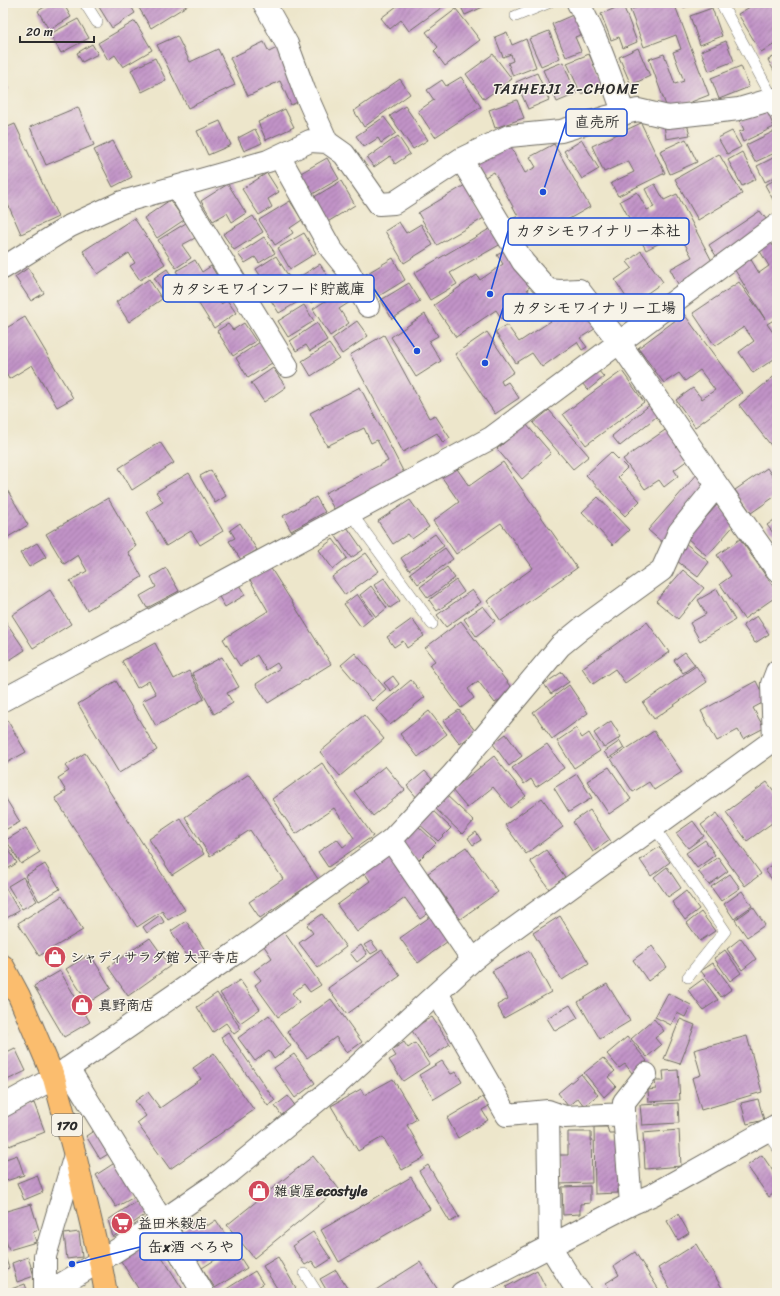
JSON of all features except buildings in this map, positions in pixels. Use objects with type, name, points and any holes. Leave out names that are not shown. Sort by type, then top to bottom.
[{"type":"highway","name":"170","points":[[3,966],[61,1073],[75,1155],[106,1293]]},
{"type":"street","points":[[264,3],[287,44],[304,90],[328,142],[344,154],[379,204],[394,203],[461,159],[509,136],[561,131],[638,110],[668,116],[739,109],[776,101]]},
{"type":"street","points":[[578,3],[587,18],[604,58],[624,114]]},
{"type":"street","points":[[3,268],[70,226],[122,202],[268,161],[310,141],[328,142]]},
{"type":"street","points":[[278,156],[331,249],[348,270],[368,306]]},
{"type":"street","points":[[461,159],[523,262],[548,290],[580,290],[619,342],[777,570]]},
{"type":"street","points":[[177,187],[287,366]]},
{"type":"street","points":[[3,700],[491,438],[777,225]]},
{"type":"street","points":[[3,1106],[61,1073],[234,954],[391,840],[454,774],[560,646],[582,628],[662,570],[679,532],[717,485]]},
{"type":"street","points":[[75,1155],[45,1256],[46,1293],[100,1261],[216,1184],[339,1083],[473,960],[494,943],[774,740],[772,684],[777,671]]},
{"type":"street","points":[[391,840],[473,960]]},
{"type":"street","points":[[437,993],[507,1115],[548,1111],[565,1117],[624,1114]]},
{"type":"street","points":[[61,1073],[162,1221],[203,1293]]},
{"type":"street","points":[[630,1204],[624,1102],[646,1074]]},
{"type":"street","points":[[548,1111],[550,1246],[580,1293]]},
{"type":"street","points":[[462,1293],[487,1287],[550,1246],[630,1204],[652,1195],[773,1134]]},
{"type":"lane","points":[[86,3],[97,22]]},
{"type":"lane","points":[[516,16],[548,3]]},
{"type":"lane","points":[[721,3],[776,101]]},
{"type":"lane","points":[[351,513],[432,624]]},
{"type":"lane","points":[[654,828],[725,931],[688,977]]},
{"type":"lane","points":[[305,1274],[317,1293]]},
{"type":"place","name":"直売所","points":[[543,192]]},
{"type":"place","name":"カタシモワイナリー本社","points":[[490,294]]},
{"type":"place","name":"カタシモワインフード貯蔵庫","points":[[417,351]]},
{"type":"place","name":"カタシモワイナリー工場","points":[[485,363]]},
{"type":"place","name":"シャディサラダ館 大平寺店","points":[[55,957]]},
{"type":"place","name":"真野商店","points":[[82,1005]]},
{"type":"place","name":"雑貨屋ecostyle","points":[[259,1191]]},
{"type":"place","name":"益田米穀店","points":[[122,1223]]},
{"type":"place","name":"缶x酒 べろや","points":[[72,1264]]},
{"type":"district","name":"TAIHEIJI 2-CHOME","points":[[566,89]]}]
